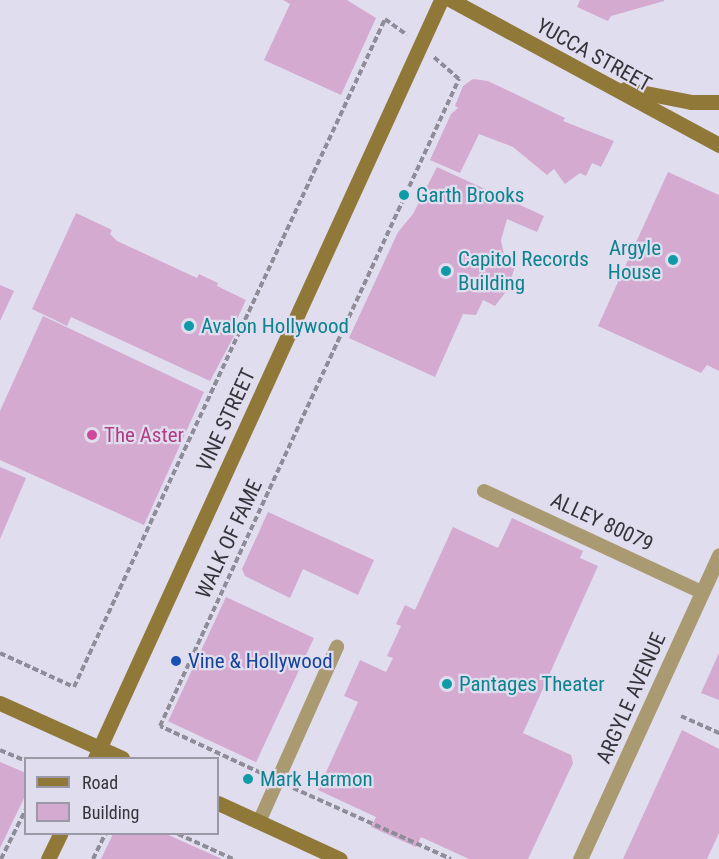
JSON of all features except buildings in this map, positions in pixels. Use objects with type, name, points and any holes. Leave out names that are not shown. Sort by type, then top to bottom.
[{"type":"main road","name":"VINE STREET","points":[[97,753],[441,0]]},
{"type":"main road","name":"YUCCA STREET","points":[[451,0],[719,145]]},
{"type":"main road","points":[[577,69],[633,92],[692,102],[719,102]]},
{"type":"main road","points":[[0,703],[97,753],[114,757]]},
{"type":"main road","points":[[219,802],[340,859]]},
{"type":"main road","points":[[48,859],[60,835]]},
{"type":"street","name":"ARGYLE AVENUE","points":[[580,859],[719,555]]},
{"type":"lane","name":"ALLEY 80079","points":[[484,491],[702,592]]},
{"type":"lane","points":[[259,822],[337,647]]},
{"type":"path","points":[[0,653],[74,687],[384,22],[391,22]]},
{"type":"path","name":"WALK OF FAME","points":[[451,859],[160,726],[459,79],[456,75]]},
{"type":"path","points":[[681,716],[719,733]]},
{"type":"path","points":[[0,750],[24,760]]},
{"type":"path","points":[[1,859],[24,813]]},
{"type":"path","points":[[93,859],[105,835]]},
{"type":"path","points":[[180,835],[233,859]]},
{"type":"place","name":"Garth Brooks","points":[[404,195]]},
{"type":"place","name":"Argyle House","points":[[673,260]]},
{"type":"place","name":"Capitol Records Building","points":[[446,271]]},
{"type":"place","name":"Avalon Hollywood","points":[[189,326]]},
{"type":"place","name":"The Aster","points":[[92,435]]},
{"type":"place","name":"Vine & Hollywood","points":[[176,661]]},
{"type":"place","name":"Pantages Theater","points":[[447,684]]},
{"type":"place","name":"Mark Harmon","points":[[248,779]]}]
